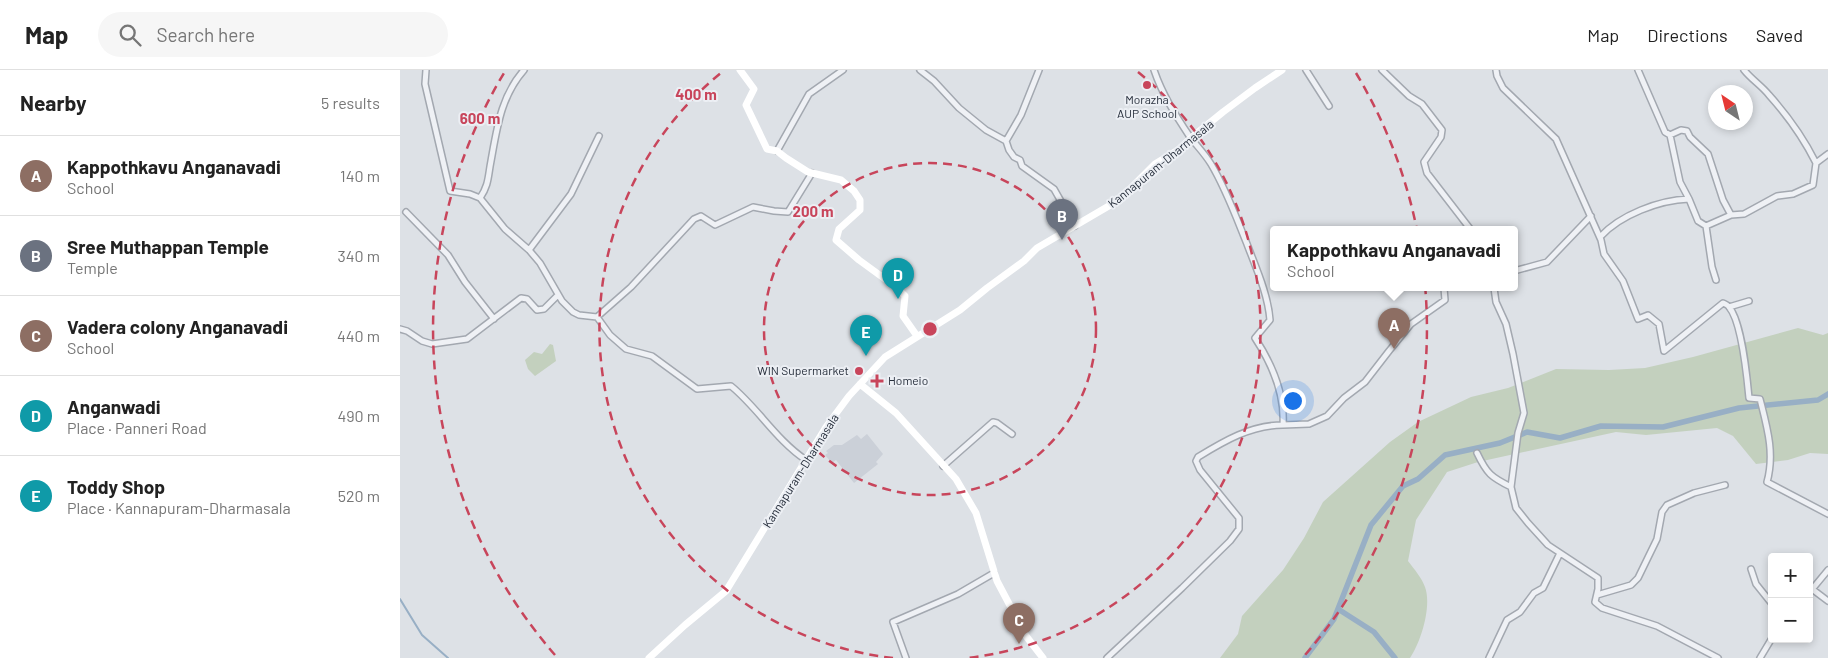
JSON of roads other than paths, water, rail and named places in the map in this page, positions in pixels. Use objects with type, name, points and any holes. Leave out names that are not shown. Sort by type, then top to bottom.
[{"type":"main road","points":[[740,70],[754,89],[746,105],[764,145],[770,151],[778,151],[795,165],[812,173],[841,180],[854,191],[860,200],[860,210],[839,230],[836,240],[905,296],[903,316],[917,336]]},
{"type":"main road","name":"Kannapuram-Dharmasala","points":[[649,658],[726,591],[826,427],[860,384],[885,357],[960,310],[992,283],[1024,261],[1036,248],[1119,200],[1155,164],[1178,150],[1255,88],[1282,70]]},
{"type":"main road","points":[[860,384],[896,413],[956,479],[976,513],[994,573],[1026,636],[1043,658]]},
{"type":"street","points":[[426,70],[425,84],[450,191],[470,194],[480,198],[505,229],[529,250],[540,263],[558,295],[572,312],[579,315],[597,317],[610,335],[626,349],[652,356],[697,389],[731,386],[742,395],[792,451],[806,460]]},
{"type":"street","points":[[480,198],[488,187],[494,140],[502,109],[508,92],[524,70]]},
{"type":"street","points":[[778,151],[809,94],[843,70]]},
{"type":"street","points":[[920,70],[959,108],[986,130],[1006,141],[1014,157],[1020,160],[1022,166],[1054,189],[1075,226]]},
{"type":"street","points":[[1006,141],[1022,115],[1039,70]]},
{"type":"street","points":[[1154,70],[1167,101],[1191,138],[1211,164],[1229,199],[1255,264],[1269,308],[1270,320],[1255,338],[1274,369],[1280,392],[1284,424]]},
{"type":"street","points":[[1306,70],[1329,106]]},
{"type":"street","points":[[1382,70],[1409,96],[1422,104],[1442,130],[1441,137],[1424,162],[1427,173],[1468,226]]},
{"type":"street","points":[[1496,70],[1503,88],[1556,139],[1600,237],[1604,254],[1623,281],[1638,319],[1648,315],[1659,324],[1664,350],[1723,303],[1730,307],[1736,320],[1742,345],[1749,398],[1761,404],[1771,444],[1767,482],[1828,514]]},
{"type":"street","points":[[1638,70],[1665,132],[1670,135],[1680,182],[1698,221],[1706,226],[1712,267],[1716,280]]},
{"type":"street","points":[[1706,226],[1731,215],[1744,214],[1777,196],[1793,194],[1813,184],[1816,163],[1809,148],[1768,93],[1744,70]]},
{"type":"street","points":[[1670,135],[1681,130],[1687,131],[1690,137],[1708,154],[1723,200],[1731,215]]},
{"type":"street","points":[[529,250],[571,194],[599,136]]},
{"type":"street","points":[[1816,163],[1828,154]]},
{"type":"street","points":[[597,317],[630,287],[694,219],[701,216],[715,224],[753,207],[788,212],[807,184],[812,173]]},
{"type":"street","points":[[1600,237],[1614,225],[1645,208],[1670,200],[1689,199]]},
{"type":"street","points":[[406,212],[448,254],[465,282],[494,319]]},
{"type":"street","points":[[1518,270],[1547,262],[1591,216]]},
{"type":"street","points":[[1107,658],[1215,557],[1239,529],[1239,518],[1200,470],[1196,461],[1198,457],[1248,430],[1284,424],[1309,424],[1327,416],[1344,398],[1365,382],[1388,350],[1411,324],[1445,300],[1444,291]]},
{"type":"street","points":[[1494,291],[1496,302],[1506,324],[1521,391],[1524,414],[1518,436],[1512,486],[1516,508],[1548,545],[1598,578],[1596,602],[1602,608],[1657,626],[1718,658]]},
{"type":"street","points":[[400,329],[407,331],[422,341],[432,344],[467,339],[521,298],[527,300],[537,310],[544,309],[558,295]]},
{"type":"street","points":[[1730,307],[1750,301]]},
{"type":"street","points":[[943,466],[993,422],[998,423],[1012,434]]},
{"type":"street","points":[[1477,453],[1483,467],[1492,478],[1512,486]]},
{"type":"street","points":[[1597,595],[1631,585],[1638,578],[1657,540],[1662,512],[1667,505],[1694,494],[1725,485]]},
{"type":"street","points":[[1489,658],[1507,620],[1520,612],[1534,593],[1543,588],[1560,553]]},
{"type":"street","points":[[1751,569],[1756,584],[1768,599]]},
{"type":"street","points":[[1813,589],[1827,572]]},
{"type":"street","points":[[906,658],[893,622],[958,594],[994,573]]},
{"type":"street","points":[[1813,592],[1828,601]]},
{"type":"street","points":[[1760,658],[1769,643]]},
{"type":"waterway","points":[[1305,658],[1334,619],[1371,525],[1403,486],[1418,479],[1445,455],[1500,443],[1527,432],[1560,438],[1601,426],[1663,427],[1739,408],[1818,400],[1828,394]]},
{"type":"waterway","points":[[400,599],[422,635],[448,658]]},
{"type":"waterway","points":[[1338,609],[1374,632],[1395,658]]},
{"type":"place","name":"Morazha AUP School","points":[[1147,85]]},
{"type":"place","name":"Sree Muthappan Temple","points":[[1062,240]]},
{"type":"place","name":"Anganwadi","points":[[898,299]]},
{"type":"place","name":"Kappothkavu Anganavadi","points":[[1394,349]]},
{"type":"place","name":"Toddy Shop","points":[[866,356]]},
{"type":"place","name":"WIN Supermarket","points":[[859,371]]},
{"type":"place","name":"Homeio","points":[[877,381]]},
{"type":"place","name":"Vadera colony Anganavadi","points":[[1019,644]]}]
